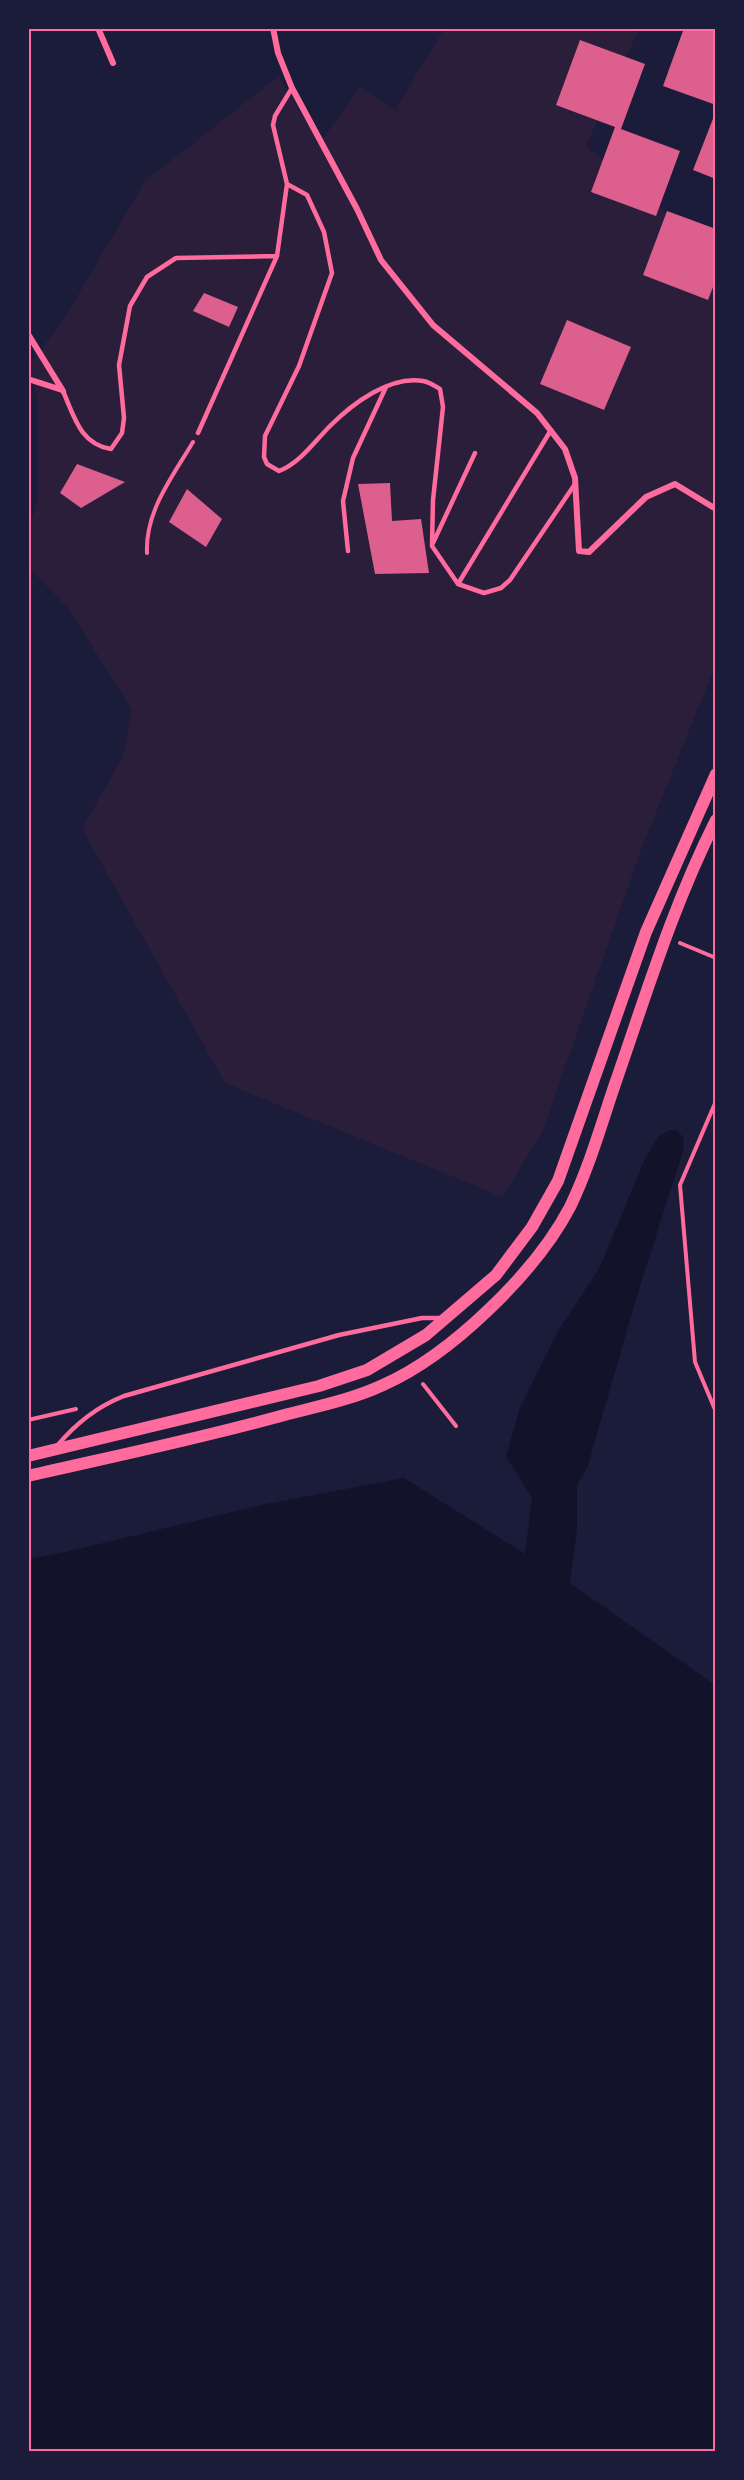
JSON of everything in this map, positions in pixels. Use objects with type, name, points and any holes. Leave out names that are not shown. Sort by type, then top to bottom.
[{"type":"main road","points":[[28,1456],[319,1386],[384,1360],[447,1319],[496,1275],[532,1227],[558,1181],[646,932],[716,774]]},
{"type":"main road","points":[[28,1476],[272,1419],[384,1385],[419,1365],[456,1338],[497,1301],[550,1240],[570,1206],[602,1124],[667,929],[716,820]]},
{"type":"street","points":[[98,28],[113,63]]},
{"type":"street","points":[[273,28],[278,53],[292,88],[357,208],[381,261],[433,325],[537,413],[569,457],[576,484],[576,537],[579,551],[589,552],[646,497],[675,484],[716,509]]},
{"type":"street","points":[[28,334],[63,390]]},
{"type":"street","points":[[28,379],[63,390]]},
{"type":"lane","points":[[198,433],[277,256],[287,184],[273,124],[275,116],[292,88]]},
{"type":"lane","points":[[287,184],[307,195],[324,232],[333,273],[299,366],[268,426],[264,457],[267,464],[279,471],[289,468],[332,424],[366,397],[386,387],[405,381],[425,381],[440,389],[443,407],[433,500],[432,546],[458,584],[484,593],[501,588],[510,580],[576,484]]},
{"type":"lane","points":[[63,390],[80,430],[88,441],[111,449],[122,433],[124,418],[119,365],[130,306],[147,277],[176,258],[277,256]]},
{"type":"lane","points":[[348,551],[344,501],[353,458],[386,387]]},
{"type":"lane","points":[[458,584],[551,430]]},
{"type":"lane","points":[[432,546],[475,453]]},
{"type":"lane","points":[[54,1451],[80,1421],[109,1402],[124,1396],[356,1331],[422,1318],[447,1319]]},
{"type":"path","points":[[147,552],[146,534],[155,507],[198,433]]},
{"type":"path","points":[[679,943],[716,958]]},
{"type":"path","points":[[716,1101],[680,1185],[696,1362],[716,1412]]},
{"type":"path","points":[[423,1384],[456,1426]]},
{"type":"path","points":[[28,1420],[80,1409]]},
{"type":"shaded area","points":[[444,29],[639,29],[586,146],[715,254],[715,666],[641,850],[542,1133],[502,1197],[225,1083],[82,829],[123,756],[132,710],[68,608],[29,568],[28,531],[38,499],[38,403],[29,364],[61,324],[145,181],[279,76],[319,144],[360,87],[395,110]]},
{"type":"shaded area","points":[[670,1130],[677,1130],[684,1139],[683,1151],[639,1289],[587,1468],[577,1485],[577,1529],[570,1583],[715,1685],[715,2451],[29,2451],[29,1559],[261,1505],[404,1478],[525,1554],[532,1498],[506,1456],[520,1408],[558,1331],[600,1267],[644,1161],[658,1137]]},
{"type":"building","points":[[684,28],[716,31],[716,105],[663,86]]},
{"type":"building","points":[[580,40],[645,64],[621,129],[680,151],[656,216],[591,192],[615,127],[556,105]]},
{"type":"building","points":[[716,111],[716,179],[693,170]]},
{"type":"building","points":[[667,211],[716,229],[716,279],[708,300],[643,275]]},
{"type":"building","points":[[204,293],[238,307],[229,327],[193,311]]},
{"type":"building","points":[[567,320],[631,347],[604,410],[540,384]]},
{"type":"building","points":[[77,464],[125,482],[81,508],[60,493]]},
{"type":"building","points":[[390,483],[392,521],[421,519],[429,573],[375,574],[358,484]]},
{"type":"building","points":[[187,489],[222,519],[206,547],[169,522]]}]
